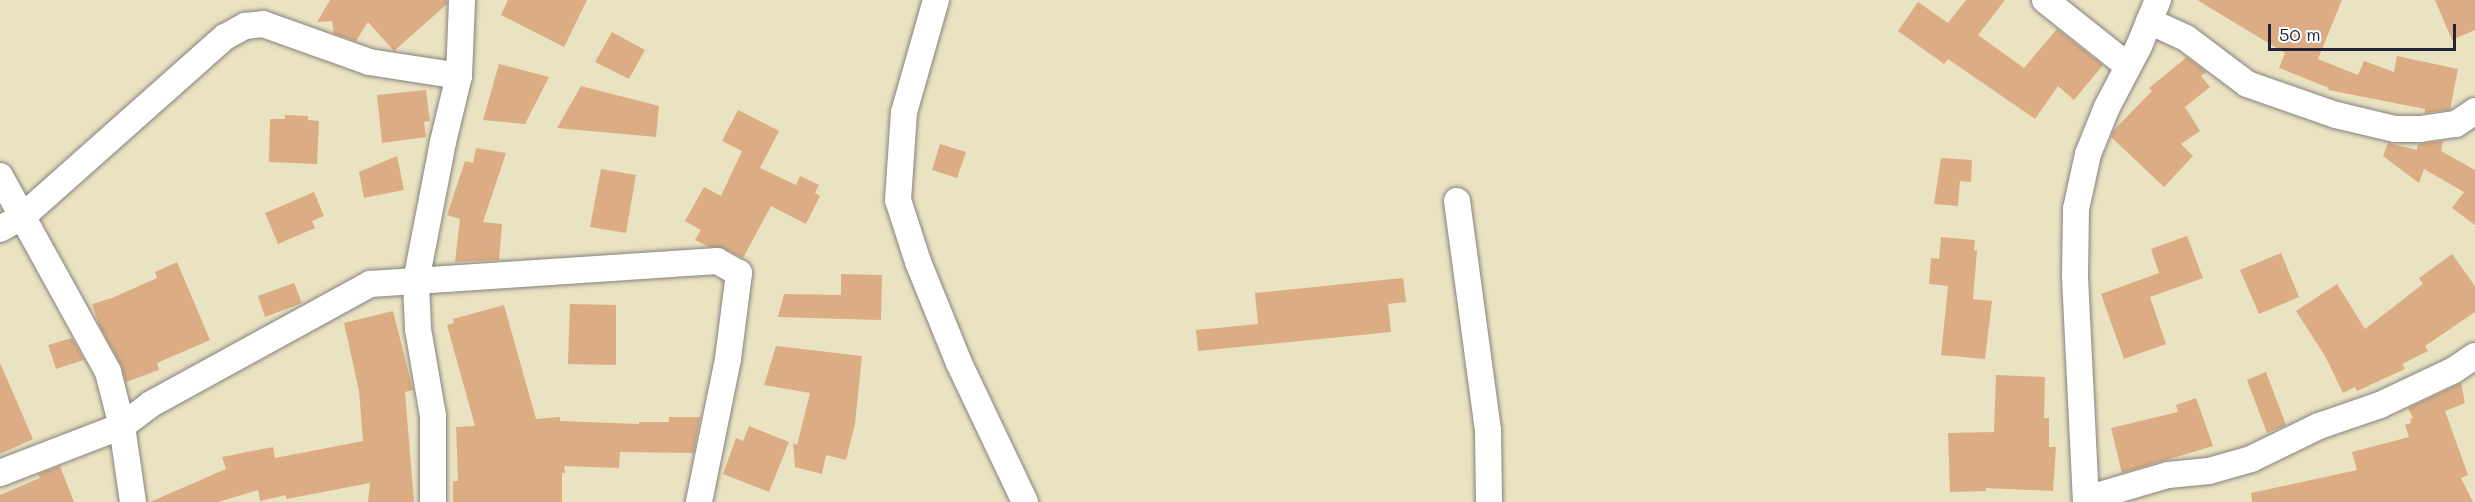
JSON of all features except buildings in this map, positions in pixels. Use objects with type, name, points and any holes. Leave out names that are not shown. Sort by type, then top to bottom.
[{"type":"street","points":[[433,502],[433,416],[418,329],[416,281],[442,142],[459,76],[462,0]]},
{"type":"street","points":[[936,0],[904,112],[898,200],[918,262],[959,363],[1025,502]]},
{"type":"street","points":[[2045,0],[2128,66]]},
{"type":"street","points":[[2475,111],[2456,124],[2420,129],[2395,129],[2336,115],[2247,84],[2186,38],[2154,10],[2107,107],[2088,154],[2076,209],[2075,275],[2086,500],[2168,475],[2209,471],[2251,459],[2319,426],[2380,405],[2454,370],[2475,356]]},
{"type":"street","points":[[0,229],[22,217],[225,38],[244,26],[263,24],[369,62],[459,76]]},
{"type":"street","points":[[0,176],[108,372],[123,426],[133,502]]},
{"type":"street","points":[[1457,201],[1488,430],[1489,502]]},
{"type":"street","points":[[0,473],[123,426],[151,404],[370,284],[717,261],[739,273],[728,359],[699,502]]}]
